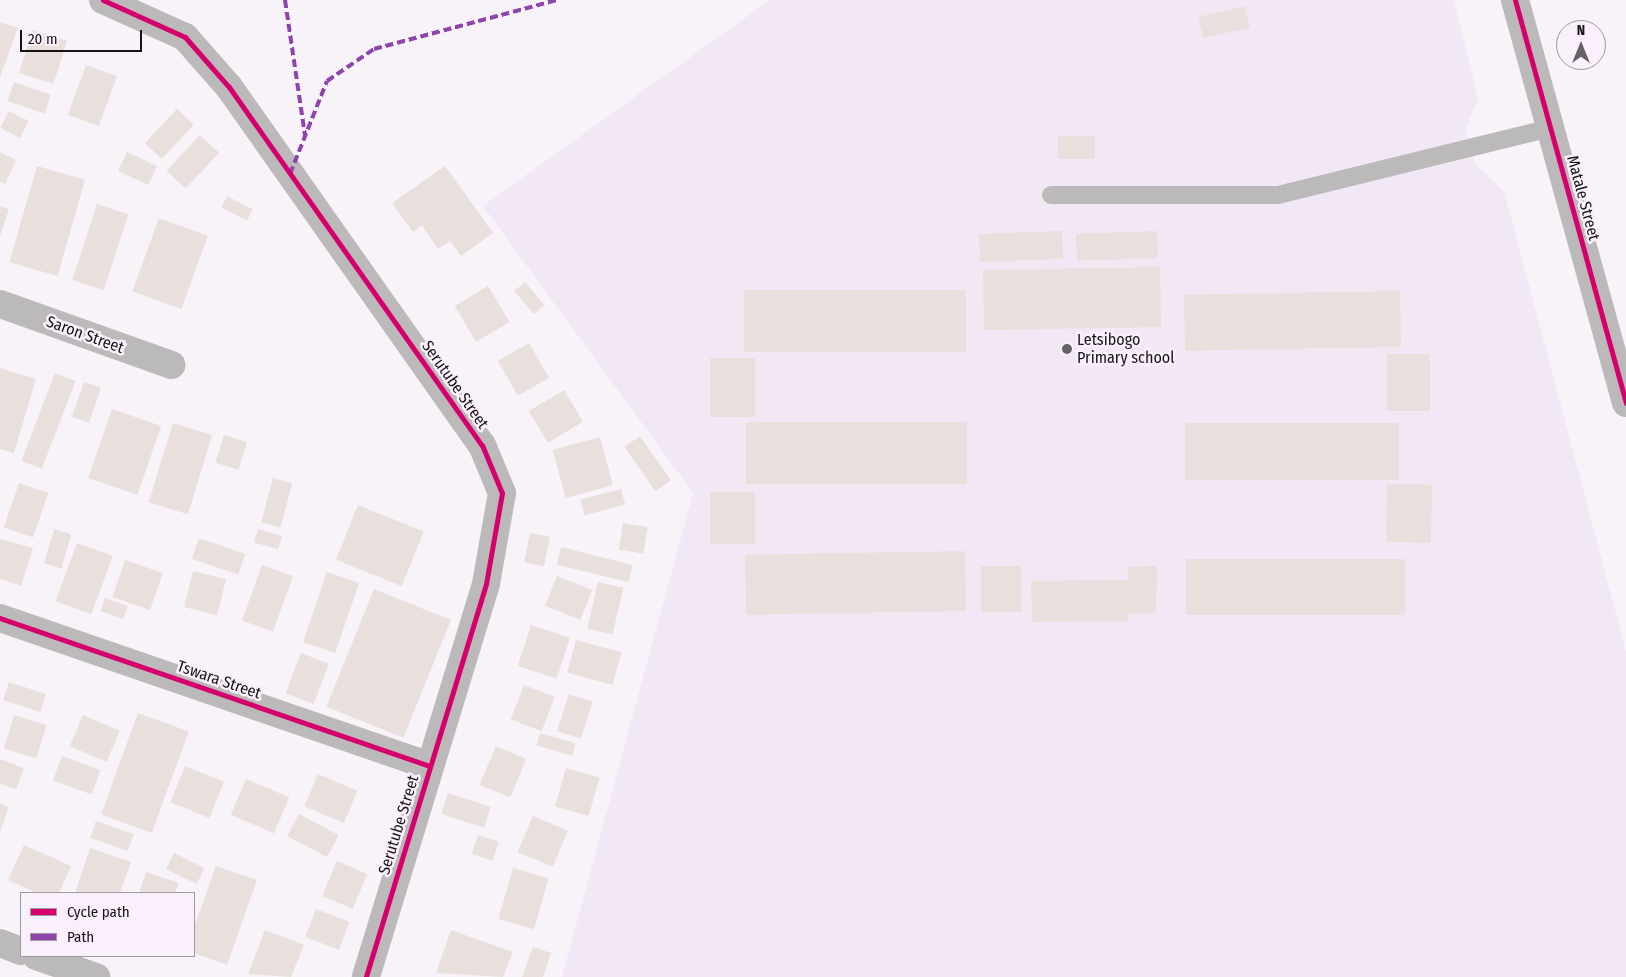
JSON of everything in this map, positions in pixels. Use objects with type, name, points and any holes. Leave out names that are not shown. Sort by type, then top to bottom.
[{"type":"street","name":"Serutube Street","points":[[103,0],[186,37],[228,87],[482,444],[502,493],[499,525],[366,977]]},
{"type":"street","name":"Matale Street","points":[[1516,0],[1626,402]]},
{"type":"street","name":"Saron Street","points":[[0,304],[171,365]]},
{"type":"street","name":"Tswara Street","points":[[0,618],[429,766]]},
{"type":"street","points":[[0,944],[20,951]]},
{"type":"street","points":[[45,965],[96,977]]},
{"type":"lane","points":[[1051,195],[1278,195],[1551,128]]},
{"type":"shaded area","name":"Letsibogo Primary school","points":[[770,0],[1454,0],[1478,99],[1466,128],[1470,148],[1475,164],[1504,191],[1626,651],[1626,977],[562,977],[693,493],[483,206]]},
{"type":"building","points":[[1245,6],[1250,27],[1203,38],[1198,17]]},
{"type":"building","points":[[0,22],[18,28],[0,77]]},
{"type":"building","points":[[33,30],[67,41],[53,84],[19,73]]},
{"type":"building","points":[[86,65],[117,76],[99,126],[68,115]]},
{"type":"building","points":[[14,82],[51,95],[44,114],[7,101]]},
{"type":"building","points":[[177,109],[194,125],[162,159],[145,143]]},
{"type":"building","points":[[9,111],[29,121],[20,138],[0,128]]},
{"type":"building","points":[[200,135],[219,153],[186,189],[167,171]]},
{"type":"building","points":[[1058,136],[1095,136],[1095,159],[1058,159]]},
{"type":"building","points":[[0,152],[16,160],[5,184],[0,182]]},
{"type":"building","points":[[127,152],[157,166],[148,185],[118,171]]},
{"type":"building","points":[[37,166],[85,180],[57,276],[9,262]]},
{"type":"building","points":[[445,166],[493,233],[461,256],[450,241],[438,249],[422,225],[413,232],[392,203]]},
{"type":"building","points":[[227,196],[253,209],[247,221],[221,208]]},
{"type":"building","points":[[97,204],[128,214],[104,290],[72,280]]},
{"type":"building","points":[[0,206],[9,209],[0,236]]},
{"type":"building","points":[[159,218],[208,236],[181,309],[132,291]]},
{"type":"building","points":[[1062,231],[1063,259],[980,262],[979,234]]},
{"type":"building","points":[[1157,231],[1158,258],[1077,261],[1076,234]]},
{"type":"building","points":[[1160,267],[1161,327],[984,330],[983,270]]},
{"type":"building","points":[[525,282],[544,305],[534,314],[514,291]]},
{"type":"building","points":[[488,286],[510,322],[476,342],[455,306]]},
{"type":"building","points":[[744,290],[966,290],[966,352],[744,352]]},
{"type":"building","points":[[1400,291],[1401,347],[1185,351],[1184,295]]},
{"type":"building","points":[[529,343],[549,378],[518,396],[498,361]]},
{"type":"building","points":[[1387,354],[1430,354],[1430,411],[1387,411]]},
{"type":"building","points":[[710,358],[755,358],[755,417],[710,417]]},
{"type":"building","points":[[0,368],[36,379],[14,453],[0,449]]},
{"type":"building","points":[[55,373],[76,381],[42,469],[21,461]]},
{"type":"building","points":[[84,382],[101,388],[89,423],[72,417]]},
{"type":"building","points":[[564,390],[583,422],[548,443],[529,411]]},
{"type":"building","points":[[112,409],[161,426],[137,495],[88,478]]},
{"type":"building","points":[[746,422],[967,422],[967,484],[746,484]]},
{"type":"building","points":[[173,423],[212,435],[188,514],[149,502]]},
{"type":"building","points":[[1185,423],[1399,423],[1399,480],[1185,480]]},
{"type":"building","points":[[224,435],[247,442],[238,470],[216,463]]},
{"type":"building","points":[[640,436],[671,480],[655,491],[624,447]]},
{"type":"building","points":[[600,437],[613,485],[566,498],[553,450]]},
{"type":"building","points":[[273,478],[292,483],[280,528],[261,522]]},
{"type":"building","points":[[19,483],[48,493],[33,538],[4,527]]},
{"type":"building","points":[[1387,484],[1432,485],[1431,543],[1386,542]]},
{"type":"building","points":[[621,489],[625,504],[585,515],[580,500]]},
{"type":"building","points":[[710,492],[755,492],[755,544],[710,544]]},
{"type":"building","points":[[358,505],[424,532],[402,586],[336,560]]},
{"type":"building","points":[[623,523],[648,527],[643,554],[619,550]]},
{"type":"building","points":[[54,529],[71,534],[61,569],[44,564]]},
{"type":"building","points":[[258,529],[282,536],[278,549],[254,542]]},
{"type":"building","points":[[530,533],[550,537],[544,566],[524,562]]},
{"type":"building","points":[[199,538],[245,554],[238,575],[192,559]]},
{"type":"building","points":[[0,539],[33,548],[21,586],[0,579]]},
{"type":"building","points":[[77,543],[113,556],[92,614],[56,601]]},
{"type":"building","points":[[561,547],[633,565],[628,582],[557,564]]},
{"type":"building","points":[[965,551],[966,611],[746,615],[745,555]]},
{"type":"building","points":[[1186,559],[1405,559],[1405,615],[1186,615]]},
{"type":"building","points":[[125,560],[163,573],[150,610],[112,597]]},
{"type":"building","points":[[262,565],[293,576],[273,632],[242,620]]},
{"type":"building","points":[[981,566],[1021,566],[1021,612],[981,612]]},
{"type":"building","points":[[1157,566],[1156,613],[1128,614],[1128,621],[1032,622],[1031,581],[1128,580],[1128,567]]},
{"type":"building","points":[[193,571],[226,579],[217,615],[184,607]]},
{"type":"building","points":[[327,572],[359,583],[335,653],[303,642]]},
{"type":"building","points":[[557,576],[592,590],[580,620],[545,606]]},
{"type":"building","points":[[598,582],[623,588],[613,635],[587,629]]},
{"type":"building","points":[[374,589],[451,620],[403,738],[326,707]]},
{"type":"building","points":[[105,598],[128,606],[123,619],[100,611]]},
{"type":"building","points":[[531,625],[570,638],[557,679],[518,666]]},
{"type":"building","points":[[576,640],[621,652],[613,685],[567,673]]},
{"type":"building","points":[[301,653],[329,664],[314,704],[286,693]]},
{"type":"building","points":[[9,682],[46,694],[40,712],[3,700]]},
{"type":"building","points":[[524,685],[555,697],[542,731],[511,720]]},
{"type":"building","points":[[569,694],[593,702],[581,739],[557,731]]},
{"type":"building","points":[[138,713],[189,731],[152,833],[101,814]]},
{"type":"building","points":[[14,715],[47,725],[36,758],[4,748]]},
{"type":"building","points":[[83,715],[120,731],[107,762],[70,746]]},
{"type":"building","points":[[540,733],[576,743],[572,756],[536,745]]},
{"type":"building","points":[[496,746],[526,759],[510,798],[480,785]]},
{"type":"building","points":[[62,756],[101,770],[92,794],[53,780]]},
{"type":"building","points":[[0,759],[24,768],[16,789],[0,784]]},
{"type":"building","points":[[185,766],[224,782],[209,818],[170,802]]},
{"type":"building","points":[[566,768],[600,778],[589,816],[555,806]]},
{"type":"building","points":[[318,774],[358,791],[344,823],[304,806]]},
{"type":"building","points":[[246,779],[289,797],[274,833],[231,815]]},
{"type":"building","points":[[448,793],[491,807],[484,828],[441,814]]},
{"type":"building","points":[[0,803],[9,807],[0,832]]},
{"type":"building","points":[[299,814],[339,835],[327,857],[287,836]]},
{"type":"building","points":[[533,816],[568,831],[553,867],[518,852]]},
{"type":"building","points":[[96,821],[134,834],[128,851],[90,838]]},
{"type":"building","points":[[478,835],[499,842],[493,861],[472,854]]},
{"type":"building","points":[[24,845],[71,866],[59,892],[35,892],[8,880]]},
{"type":"building","points":[[90,848],[131,862],[120,892],[75,892]]},
{"type":"building","points":[[174,853],[205,868],[197,884],[166,869]]},
{"type":"building","points":[[337,861],[367,874],[353,909],[322,896]]},
{"type":"building","points":[[216,866],[257,880],[227,965],[195,953],[195,924]]},
{"type":"building","points":[[513,868],[549,878],[534,929],[498,919]]},
{"type":"building","points":[[146,872],[179,883],[175,892],[139,892]]},
{"type":"building","points":[[316,909],[350,922],[339,950],[305,937]]},
{"type":"building","points":[[265,930],[304,945],[291,977],[248,974]]},
{"type":"building","points":[[451,930],[513,952],[503,977],[436,973]]},
{"type":"building","points":[[533,947],[551,953],[543,977],[522,977]]},
{"type":"marked path","points":[[285,0],[305,136]]},
{"type":"marked path","points":[[290,174],[327,81],[374,49],[557,0]]},
{"type":"cycle path","points":[[103,0],[185,37],[229,87],[482,445],[502,493],[486,584],[366,977]]},
{"type":"cycle path","points":[[1515,0],[1626,403]]},
{"type":"cycle path","points":[[0,618],[429,766]]},
{"type":"place","name":"Letsibogo Primary school","points":[[1067,349]]}]
